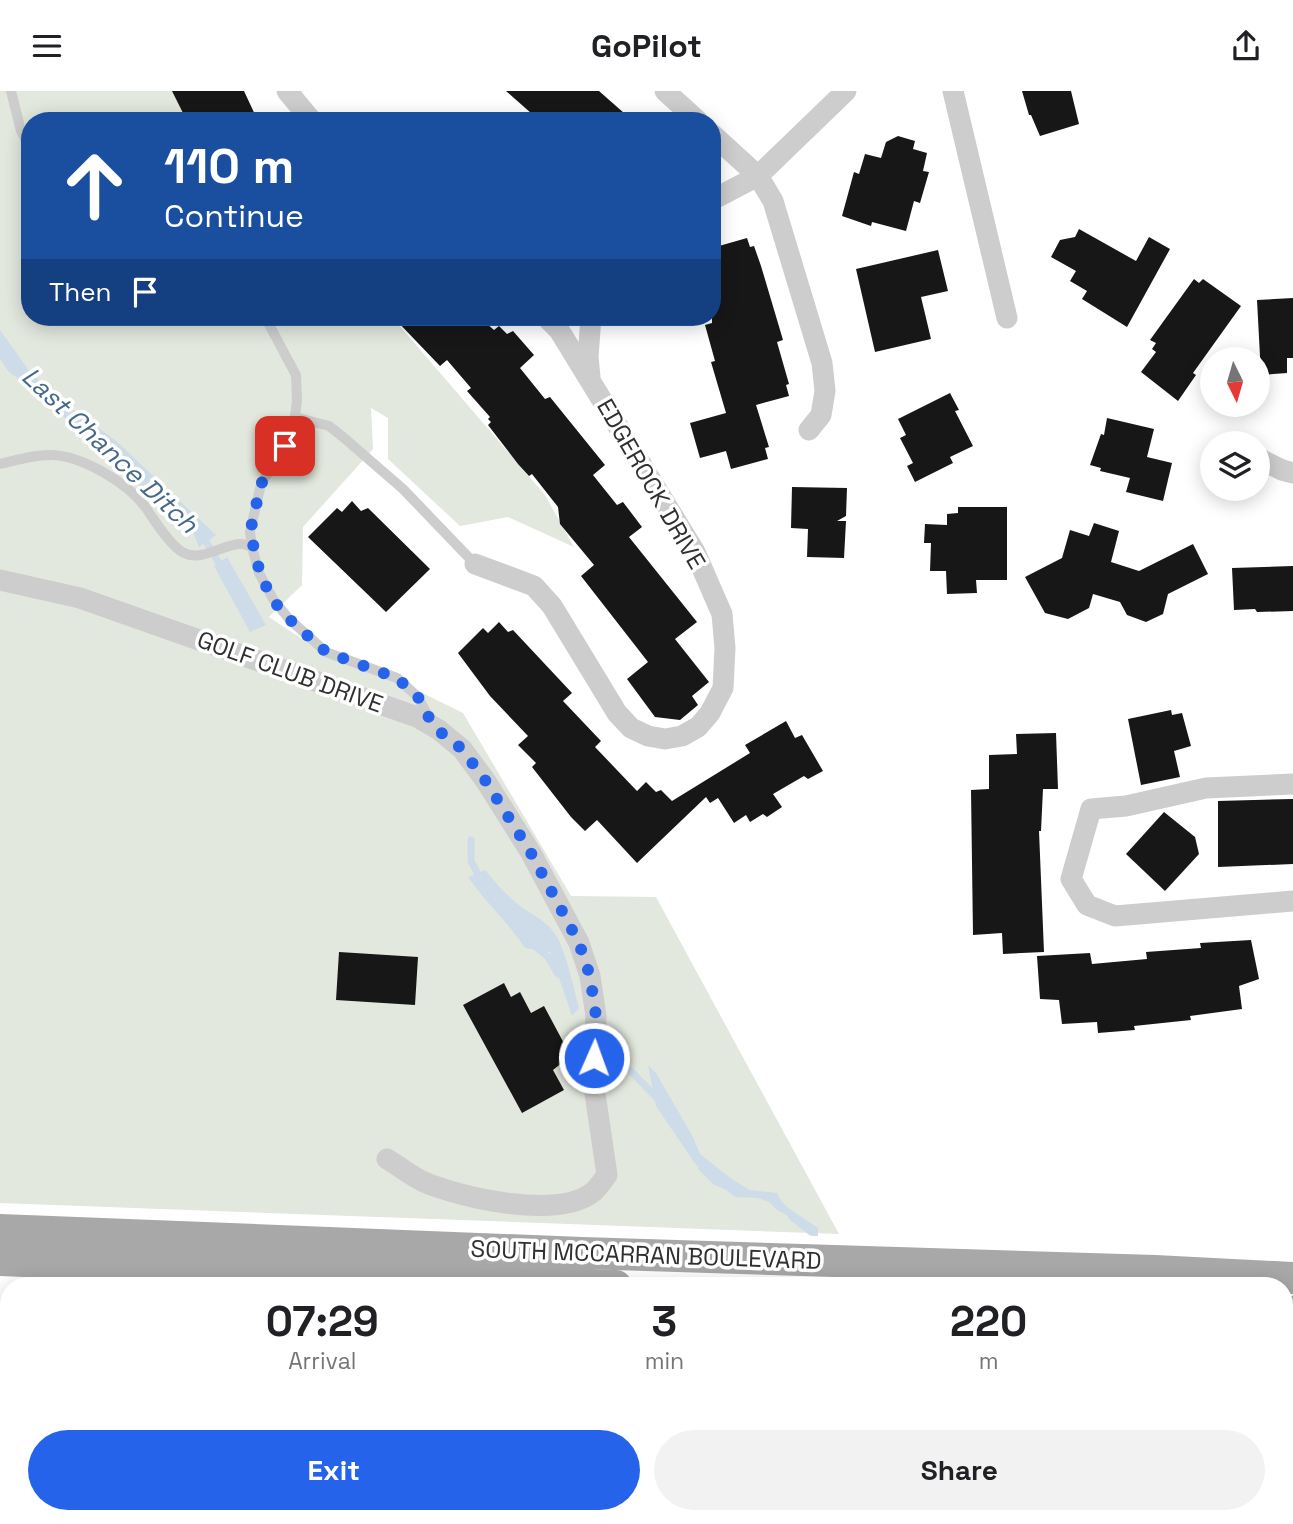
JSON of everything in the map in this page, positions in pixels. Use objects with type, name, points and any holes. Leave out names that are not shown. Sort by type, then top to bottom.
[{"type":"main road","name":"SOUTH MCCARRAN BOULEVARD","points":[[0,1230],[1274,1277]]},
{"type":"main road","name":"SOUTH MCCARRAN BOULEVARD","points":[[0,1260],[403,1277]]},
{"type":"street","points":[[287,91],[304,112]]},
{"type":"street","points":[[665,91],[688,112]]},
{"type":"street","points":[[721,195],[758,176],[846,91]]},
{"type":"street","points":[[953,91],[1007,318]]},
{"type":"street","points":[[721,142],[758,176],[773,201],[822,363],[825,391],[821,415],[809,430]]},
{"type":"street","name":"EDGEROCK DRIVE","points":[[475,564],[534,586],[552,605],[617,713],[631,728],[648,736],[665,739],[682,736],[698,727],[710,713],[723,688],[725,648],[722,614],[695,552],[555,326]]},
{"type":"street","points":[[590,326],[588,357],[590,381]]},
{"type":"street","points":[[1270,464],[1293,473]]},
{"type":"street","name":"GOLF CLUB DRIVE","points":[[0,580],[80,598],[416,717],[462,749],[485,780],[531,853],[579,943],[590,976],[596,1016],[593,1080],[607,1175],[593,1192],[572,1202],[549,1206],[471,1198],[422,1181],[387,1159]]},
{"type":"street","points":[[1293,784],[1206,788],[1126,806],[1091,809],[1071,879],[1087,905],[1115,916],[1293,901]]},
{"type":"lane","points":[[11,91],[21,131]]},
{"type":"lane","points":[[270,326],[296,375],[297,401],[295,417],[285,446],[261,484],[250,532],[260,573],[272,599],[289,619],[326,652],[397,678],[418,697],[434,727]]},
{"type":"lane","points":[[295,417],[329,426],[343,437],[403,489],[475,564]]},
{"type":"lane","points":[[0,464],[52,455],[66,457],[93,468],[109,476],[139,499],[180,552],[187,555],[202,555],[240,544],[252,547]]},
{"type":"lane","points":[[0,1499],[0,1504]]},
{"type":"shaded area","points":[[0,91],[182,91],[194,112],[21,112],[21,326],[400,326],[545,495],[574,547],[508,517],[460,526],[388,459],[388,418],[371,408],[373,449],[303,527],[302,585],[269,617],[314,647],[382,673],[463,713],[571,896],[656,897],[839,1234],[0,1203]]},
{"type":"water","points":[[0,330],[30,372],[64,403],[115,440],[216,535],[199,547],[191,527],[180,516],[136,483],[101,444],[51,408],[29,386],[9,372],[0,359]]},
{"type":"water","points":[[227,557],[266,625],[250,632],[214,566]]},
{"type":"water","points":[[485,870],[510,897],[545,923],[558,938],[579,1008],[572,1016],[550,952],[525,948],[468,877]]},
{"type":"water","points":[[648,1065],[656,1073],[700,1154],[750,1190],[777,1193],[789,1208],[818,1228],[818,1236],[812,1236],[813,1229],[777,1210],[769,1202],[758,1198],[735,1197],[696,1165],[656,1106]]},
{"type":"building","points":[[172,91],[244,91],[254,112],[182,112]]},
{"type":"building","points":[[506,91],[599,91],[623,112],[530,112]]},
{"type":"building","points":[[1022,91],[1071,91],[1079,124],[1040,136],[1029,115]]},
{"type":"building","points":[[898,136],[915,141],[913,149],[927,153],[923,171],[929,172],[920,203],[914,201],[906,231],[872,222],[871,226],[842,216],[854,172],[859,174],[865,154],[881,158],[886,142]]},
{"type":"building","points":[[1079,229],[1136,261],[1149,237],[1170,249],[1127,327],[1082,299],[1087,291],[1070,281],[1076,271],[1051,257],[1060,240],[1075,237]]},
{"type":"building","points":[[747,238],[750,247],[754,246],[783,340],[777,342],[789,384],[786,385],[789,396],[756,405],[769,447],[765,448],[768,459],[731,469],[726,451],[700,458],[690,423],[726,413],[711,362],[715,361],[705,326],[721,326],[721,245]]},
{"type":"building","points":[[938,250],[948,291],[921,297],[931,339],[875,352],[856,269]]},
{"type":"building","points":[[1194,279],[1199,283],[1203,279],[1241,306],[1212,347],[1200,347],[1200,363],[1193,373],[1196,375],[1178,401],[1141,372],[1156,352],[1152,349],[1156,343],[1150,340]]},
{"type":"building","points":[[1293,298],[1293,358],[1287,358],[1287,373],[1270,374],[1270,347],[1260,347],[1257,300]]},
{"type":"building","points":[[402,326],[489,326],[494,330],[499,326],[507,334],[513,331],[534,355],[520,368],[545,399],[550,397],[605,465],[593,475],[617,505],[623,502],[642,527],[629,537],[697,622],[675,639],[709,682],[692,696],[698,705],[680,720],[655,717],[627,679],[648,662],[581,576],[594,565],[560,524],[558,507],[532,474],[529,476],[518,464],[488,425],[491,422],[488,419],[490,417],[467,391],[471,388],[447,360],[440,366]]},
{"type":"building","points":[[950,393],[959,410],[955,411],[973,446],[950,457],[953,463],[915,482],[907,466],[913,463],[900,438],[906,435],[898,419]]},
{"type":"building","points":[[1107,418],[1154,429],[1147,457],[1172,463],[1163,501],[1126,492],[1130,478],[1100,471],[1101,468],[1090,465],[1101,434],[1104,435]]},
{"type":"building","points":[[792,487],[847,488],[846,516],[837,521],[846,521],[844,558],[807,557],[808,529],[791,528]]},
{"type":"building","points":[[352,501],[361,511],[368,508],[430,569],[386,612],[308,537],[337,508],[342,512]]},
{"type":"building","points":[[958,507],[1007,507],[1007,580],[976,580],[977,593],[947,594],[946,571],[930,571],[931,543],[924,543],[925,524],[947,525],[947,514],[958,513]]},
{"type":"building","points":[[1094,523],[1119,531],[1111,562],[1139,571],[1193,544],[1208,574],[1168,594],[1163,614],[1146,622],[1127,615],[1120,602],[1093,594],[1089,608],[1068,619],[1045,613],[1025,577],[1062,558],[1070,530],[1089,536]]},
{"type":"building","points":[[1293,566],[1293,611],[1234,610],[1232,568]]},
{"type":"building","points":[[499,622],[508,632],[513,630],[572,693],[563,701],[601,741],[595,747],[637,791],[646,782],[656,792],[661,790],[672,801],[750,753],[745,745],[786,721],[795,738],[802,735],[823,771],[808,779],[804,776],[773,794],[782,807],[767,817],[763,814],[750,822],[746,815],[734,823],[718,798],[710,803],[706,797],[637,863],[597,820],[585,831],[571,817],[532,767],[536,763],[518,745],[528,736],[490,696],[458,653],[483,628],[488,633]]},
{"type":"building","points":[[1171,710],[1172,715],[1182,713],[1191,746],[1174,751],[1180,777],[1141,785],[1128,719]]},
{"type":"building","points":[[1056,733],[1058,789],[1043,789],[1039,831],[1044,952],[1003,954],[1002,933],[973,935],[971,790],[989,789],[989,755],[1017,754],[1016,734]]},
{"type":"building","points":[[1293,799],[1293,864],[1218,867],[1218,801]]},
{"type":"building","points":[[1164,812],[1195,837],[1199,854],[1165,891],[1126,854]]},
{"type":"building","points":[[1251,940],[1259,979],[1239,986],[1242,1009],[1190,1016],[1191,1020],[1134,1026],[1135,1030],[1098,1033],[1097,1022],[1062,1024],[1059,1000],[1040,999],[1037,956],[1090,953],[1092,964],[1147,959],[1146,952],[1201,948],[1200,943]]},
{"type":"building","points":[[339,952],[418,957],[415,1005],[336,1000]]},
{"type":"building","points":[[504,983],[511,997],[520,992],[531,1013],[544,1006],[567,1049],[559,1053],[563,1062],[553,1070],[564,1090],[522,1113],[463,1005]]},
{"type":"waterway","name":"Last Chance Ditch","points":[[202,535],[223,570]]},
{"type":"waterway","name":"Last Chance Ditch","points":[[471,840],[471,861],[481,880]]},
{"type":"waterway","name":"Last Chance Ditch","points":[[535,946],[548,957],[558,974]]},
{"type":"waterway","name":"Last Chance Ditch","points":[[612,1052],[659,1100]]},
{"type":"waterway","name":"Last Chance Ditch","points":[[702,1168],[716,1182],[729,1187]]},
{"type":"waterway","name":"Last Chance Ditch","points":[[792,1217],[811,1232]]},
{"type":"route","points":[[285,446],[261,484],[250,532],[260,573],[272,599],[289,619],[326,652],[397,678],[418,697],[434,727],[462,749],[485,780],[531,853],[579,943],[590,976],[596,1016],[594,1058]]}]
